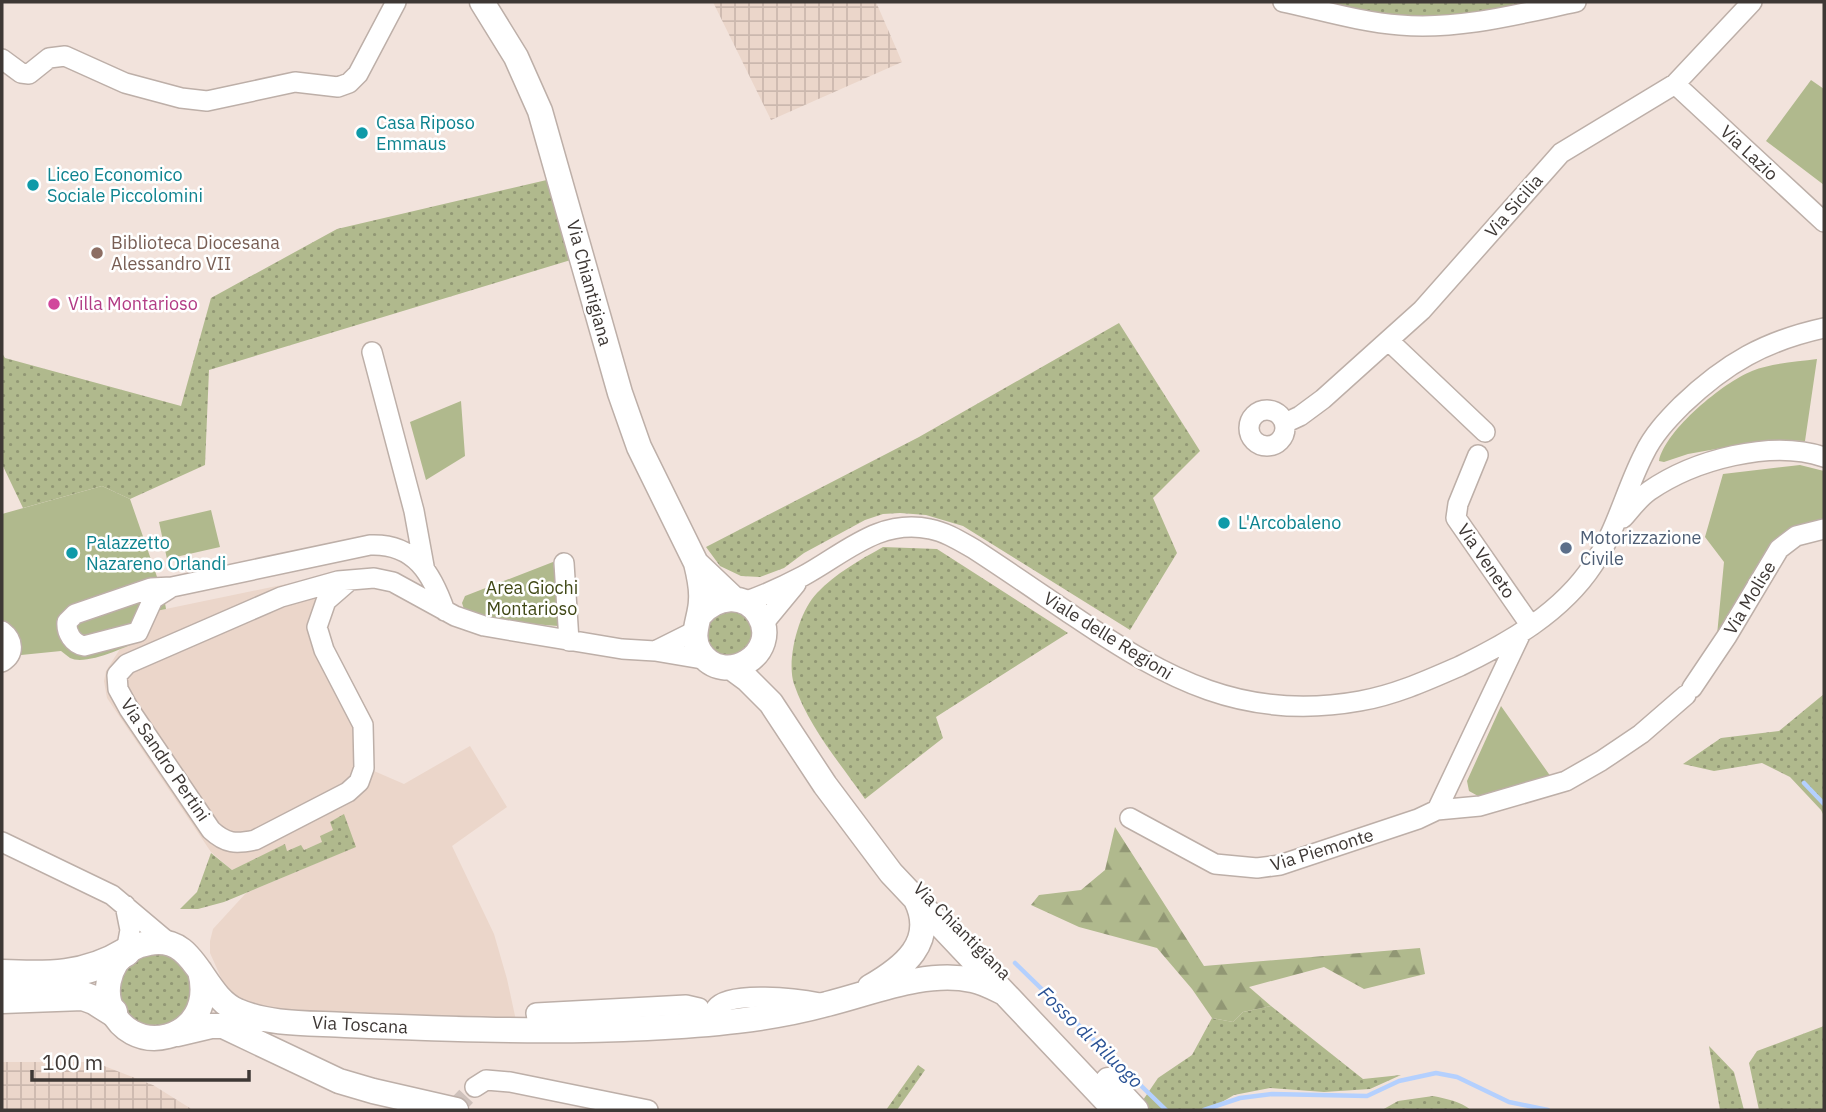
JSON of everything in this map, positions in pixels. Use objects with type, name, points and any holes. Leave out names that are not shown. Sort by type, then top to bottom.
[{"type":"highway","points":[[2,974],[58,975],[83,971],[106,964],[126,952]]},
{"type":"highway","points":[[2,999],[83,996],[113,1012]]},
{"type":"main road","name":"Via Chiantigiana","points":[[482,2],[509,45],[533,92],[547,130],[625,411],[647,466],[696,563],[702,593],[698,623],[700,652],[715,665],[732,668],[771,703],[819,776],[891,873],[915,898],[964,937],[1004,993],[1115,1110]]},
{"type":"main road","name":"Via Chiantigiana","points":[[696,563],[759,615],[763,624]]},
{"type":"main road","points":[[698,623],[715,602],[739,600]]},
{"type":"main road","points":[[732,668],[749,662],[756,656],[764,635],[763,624]]},
{"type":"main road","name":"Via Chiantigiana","points":[[756,656],[771,703]]},
{"type":"main road","name":"Via Chiantigiana","points":[[872,845],[1136,1110]]},
{"type":"main road","points":[[911,955],[922,932],[921,912],[915,898]]},
{"type":"main road","points":[[924,980],[942,968],[964,937]]},
{"type":"main road","name":"Via Toscana","points":[[840,1001],[894,972],[911,955],[937,943],[964,937]]},
{"type":"main road","points":[[169,943],[147,943],[126,952],[111,973],[108,999],[113,1012],[132,1032],[145,1037],[160,1038],[211,1026],[223,1026],[339,1081],[456,1110]]},
{"type":"main road","name":"Via Toscana","points":[[169,943],[193,959],[223,1003],[234,1010],[255,1017],[316,1023],[606,1030],[712,1024],[779,1015],[924,980],[969,979],[1004,993]]},
{"type":"main road","points":[[173,1035],[187,1027],[197,1016],[204,993],[200,971]]},
{"type":"street","points":[[2,59],[21,73],[29,74],[49,58],[65,56],[125,83],[202,102],[295,82],[338,87],[349,83],[358,74],[396,2]]},
{"type":"street","points":[[1283,2],[1374,22],[1423,26],[1513,16],[1576,2]]},
{"type":"street","name":"Via Sicilia","points":[[1285,423],[1311,408],[1434,299],[1561,153],[1675,84],[1752,2]]},
{"type":"street","name":"Via Lazio","points":[[1675,84],[1824,222]]},
{"type":"street","name":"Viale delle Regioni","points":[[739,600],[804,575],[881,531],[901,527],[930,529],[974,549],[1130,654],[1161,671],[1210,691],[1279,704],[1313,706],[1344,703],[1393,692],[1456,667],[1526,629],[1552,610],[1592,567],[1614,530],[1644,453],[1664,423],[1710,379],[1743,356],[1824,328]]},
{"type":"street","points":[[1389,341],[1485,432]]},
{"type":"street","points":[[372,352],[414,511],[424,566],[435,584],[445,611]]},
{"type":"street","points":[[1675,475],[1657,474],[1649,463],[1657,443],[1681,406]]},
{"type":"street","points":[[1614,530],[1645,495],[1675,475],[1715,461],[1752,452],[1798,451],[1824,457]]},
{"type":"street","name":"Via Veneto","points":[[1478,455],[1458,504],[1456,518],[1526,629]]},
{"type":"street","name":"Via Molise","points":[[1689,691],[1727,636],[1779,549],[1796,536],[1824,529]]},
{"type":"street","points":[[172,587],[153,599],[141,627],[135,634],[84,646],[73,640],[66,625],[72,615],[155,587],[172,587],[370,545],[402,552],[424,566]]},
{"type":"street","points":[[564,563],[569,641]]},
{"type":"street","name":"Viale delle Regioni","points":[[763,624],[804,575]]},
{"type":"street","name":"Via Sandro Pertini","points":[[349,581],[326,601],[317,627],[324,650],[362,722],[364,762],[359,782],[348,792],[255,839],[240,843],[221,839],[211,830],[129,709],[117,685],[120,670],[131,662],[257,606],[333,582],[374,578],[389,580],[445,611],[484,626],[708,660]]},
{"type":"street","points":[[132,595],[142,603],[146,614]]},
{"type":"street","points":[[654,651],[698,623]]},
{"type":"street","points":[[1437,810],[1526,629]]},
{"type":"street","points":[[2,631],[10,638],[12,649],[7,659],[2,662]]},
{"type":"street","name":"Via Piemonte","points":[[1130,818],[1215,864],[1257,868],[1294,861],[1437,810],[1480,806],[1566,781],[1591,768],[1641,734],[1689,691]]},
{"type":"street","points":[[2,842],[88,882],[125,905],[169,943]]},
{"type":"street","points":[[125,905],[130,930],[126,952]]},
{"type":"street","points":[[475,1087],[486,1080],[510,1082],[648,1110]]},
{"type":"shaded area","points":[[713,2],[876,2],[902,62],[771,120]]},
{"type":"shaded area","points":[[330,575],[336,605],[330,615],[328,636],[374,722],[374,771],[404,784],[470,746],[507,807],[452,846],[494,934],[517,1025],[265,1009],[241,1002],[227,991],[210,953],[213,929],[246,893],[355,847],[344,815],[330,822],[334,830],[323,842],[303,850],[287,851],[284,845],[232,870],[211,852],[107,698],[104,681],[106,671],[120,649],[142,640],[156,611]]},
{"type":"shaded area","points":[[2,1062],[94,1062],[153,1085],[193,1110],[2,1110]]},
{"type":"green space","points":[[1324,2],[1538,2],[1482,13],[1407,17],[1388,16]]},
{"type":"green space","points":[[1811,80],[1824,89],[1824,185],[1766,141]]},
{"type":"green space","points":[[551,179],[574,259],[209,370],[205,465],[130,499],[102,486],[23,508],[2,464],[2,353],[5,358],[181,406],[211,298],[337,229]]},
{"type":"green space","points":[[1119,323],[1200,451],[1153,498],[1177,553],[1130,630],[963,526],[926,515],[883,514],[865,520],[804,553],[784,568],[760,577],[741,576],[720,566],[706,547],[919,437]]},
{"type":"green space","points":[[1817,359],[1805,441],[1773,440],[1659,461],[1672,435],[1697,408],[1726,385],[1760,368]]},
{"type":"green space","points":[[461,401],[465,456],[426,480],[410,422]]},
{"type":"green space","points":[[1800,465],[1824,471],[1824,519],[1793,529],[1771,546],[1717,635],[1724,562],[1705,537],[1723,474]]},
{"type":"green space","points":[[102,486],[130,499],[166,609],[156,611],[142,640],[116,651],[86,660],[70,658],[61,651],[21,655],[2,671],[2,514]]},
{"type":"green space","points":[[211,510],[220,547],[167,559],[159,522]]},
{"type":"green space","points":[[883,547],[937,549],[1068,633],[936,717],[943,738],[865,799],[807,715],[794,684],[792,662],[800,623],[817,593],[840,573]]},
{"type":"green space","name":"Area Giochi Montarioso","points":[[553,562],[558,597],[558,626],[497,621],[464,609],[462,603],[465,596]]},
{"type":"green space","points":[[722,609],[747,613],[757,637],[734,660],[711,652],[705,627]]},
{"type":"green space","points":[[1824,694],[1824,816],[1790,777],[1762,763],[1714,771],[1683,764],[1721,738],[1779,731]]},
{"type":"green space","points":[[1501,706],[1551,777],[1478,796],[1469,791],[1467,781]]},
{"type":"green space","points":[[344,814],[356,847],[224,902],[198,909],[180,909],[197,892],[211,853],[232,870],[285,844],[287,851],[301,845],[304,850],[322,842],[320,836],[333,830],[330,822]]},
{"type":"green space","points":[[1115,827],[1204,966],[1420,948],[1425,974],[1364,989],[1324,967],[1249,987],[1271,1006],[1243,1012],[1233,1022],[1212,1018],[1192,989],[1157,948],[1079,927],[1031,905],[1039,895],[1081,890],[1105,870]]},
{"type":"green space","points":[[162,954],[181,964],[189,976],[189,1004],[181,1016],[169,1024],[148,1026],[129,1016],[121,1004],[119,983],[129,964],[141,956]]},
{"type":"green space","points":[[1271,1006],[1363,1079],[1401,1075],[1370,1089],[1324,1092],[1270,1088],[1234,1095],[1208,1110],[1148,1110],[1141,1103],[1158,1078],[1192,1055],[1212,1018],[1233,1022],[1243,1012]]},
{"type":"green space","points":[[1824,1026],[1824,1110],[1759,1110],[1749,1063],[1757,1051]]},
{"type":"green space","points":[[1709,1046],[1734,1072],[1744,1110],[1720,1110]]},
{"type":"green space","points":[[918,1065],[925,1070],[897,1110],[886,1110]]},
{"type":"green space","points":[[1433,1096],[1458,1102],[1471,1110],[1382,1110],[1398,1101]]},
{"type":"waterway","points":[[1804,783],[1824,804]]},
{"type":"waterway","name":"Fosso di Riluogo","points":[[1015,963],[1166,1110]]},
{"type":"waterway","name":"Fosso di Riluogo","points":[[1204,1110],[1240,1098],[1272,1094],[1367,1096],[1399,1081],[1436,1073],[1457,1077],[1509,1102],[1548,1110]]},
{"type":"tunnel","points":[[453,1110],[475,1087]]},
{"type":"place","name":"Casa Riposo Emmaus","points":[[362,133]]},
{"type":"place","name":"Liceo Economico Sociale Piccolomini","points":[[33,185]]},
{"type":"place","name":"Biblioteca Diocesana Alessandro VII","points":[[97,253]]},
{"type":"place","name":"Villa Montarioso","points":[[54,304]]},
{"type":"place","name":"L'Arcobaleno","points":[[1224,523]]},
{"type":"place","name":"Motorizzazione Civile","points":[[1566,548]]},
{"type":"place","name":"Palazzetto Nazareno Orlandi","points":[[72,553]]}]
